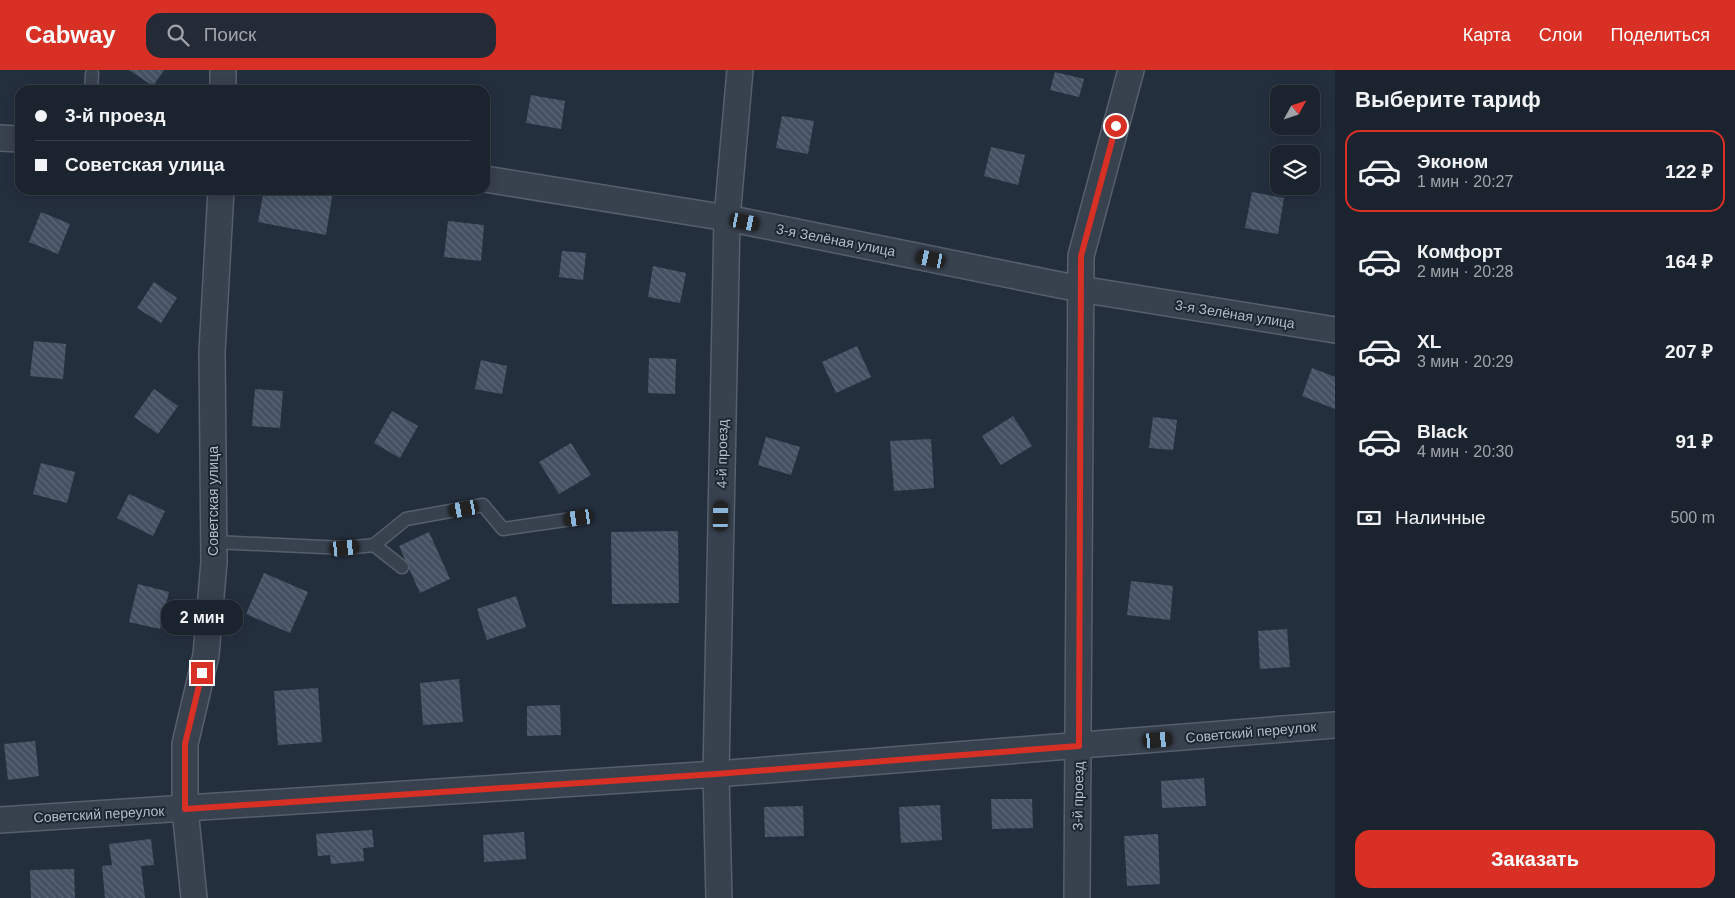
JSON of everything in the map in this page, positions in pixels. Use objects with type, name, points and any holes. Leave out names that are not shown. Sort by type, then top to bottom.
[{"type":"street","points":[[223,70],[223,85]]},
{"type":"street","name":"4-й проезд","points":[[719,898],[716,774],[727,218],[740,70]]},
{"type":"street","name":"3-й проезд","points":[[1077,898],[1081,256],[1131,70]]},
{"type":"street","points":[[0,138],[15,139]]},
{"type":"street","name":"3-я Зелёная улица","points":[[490,180],[727,218],[1080,289],[1335,330]]},
{"type":"street","name":"Советская улица","points":[[194,898],[185,809],[185,744],[206,655],[214,542],[212,352],[221,195]]},
{"type":"street","name":"Советский переулок","points":[[0,820],[716,774],[1335,725]]},
{"type":"lane","points":[[92,74],[92,85]]},
{"type":"lane","points":[[214,542],[345,548],[374,545],[406,519],[483,505],[503,529],[579,518]]},
{"type":"lane","points":[[374,545],[402,567]]},
{"type":"building","points":[[129,70],[164,70],[154,85]]},
{"type":"building","points":[[1055,72],[1084,79],[1079,97],[1050,90]]},
{"type":"building","points":[[531,95],[565,101],[561,129],[526,123]]},
{"type":"building","points":[[782,116],[814,121],[808,154],[776,148]]},
{"type":"building","points":[[991,147],[1025,155],[1018,185],[984,176]]},
{"type":"building","points":[[1252,192],[1284,198],[1278,234],[1245,228]]},
{"type":"building","points":[[263,195],[332,195],[326,235],[258,222]]},
{"type":"building","points":[[41,212],[70,224],[58,254],[29,242]]},
{"type":"building","points":[[448,221],[484,225],[481,261],[444,257]]},
{"type":"building","points":[[562,251],[586,253],[583,280],[559,277]]},
{"type":"building","points":[[653,266],[686,273],[680,303],[648,297]]},
{"type":"building","points":[[154,282],[177,298],[161,323],[137,308]]},
{"type":"building","points":[[34,341],[66,344],[63,379],[30,376]]},
{"type":"building","points":[[857,346],[871,377],[836,393],[822,362]]},
{"type":"building","points":[[649,358],[676,359],[675,394],[648,393]]},
{"type":"building","points":[[481,360],[507,366],[502,394],[475,389]]},
{"type":"building","points":[[1312,368],[1335,377],[1335,409],[1302,396]]},
{"type":"building","points":[[154,389],[178,406],[158,434],[134,417]]},
{"type":"building","points":[[255,389],[283,391],[280,428],[252,426]]},
{"type":"building","points":[[392,411],[418,426],[400,458],[374,443]]},
{"type":"building","points":[[1013,416],[1032,446],[1001,465],[982,436]]},
{"type":"building","points":[[1153,417],[1177,420],[1173,450],[1149,448]]},
{"type":"building","points":[[766,437],[800,447],[791,475],[758,465]]},
{"type":"building","points":[[931,439],[934,488],[894,491],[890,441]]},
{"type":"building","points":[[571,443],[591,475],[559,494],[539,462]]},
{"type":"building","points":[[41,463],[75,472],[67,503],[33,494]]},
{"type":"building","points":[[129,494],[165,511],[153,536],[117,518]]},
{"type":"building","points":[[678,531],[679,603],[612,604],[611,532]]},
{"type":"building","points":[[429,532],[450,579],[420,593],[399,546]]},
{"type":"building","points":[[264,573],[308,592],[290,633],[246,614]]},
{"type":"building","points":[[1131,581],[1173,586],[1170,620],[1127,615]]},
{"type":"building","points":[[138,584],[169,592],[160,629],[129,622]]},
{"type":"building","points":[[516,596],[526,627],[487,640],[477,609]]},
{"type":"building","points":[[1287,629],[1290,667],[1260,669],[1258,631]]},
{"type":"building","points":[[459,679],[463,722],[423,725],[420,683]]},
{"type":"building","points":[[318,688],[322,742],[278,745],[274,691]]},
{"type":"building","points":[[560,705],[561,735],[527,736],[527,706]]},
{"type":"building","points":[[35,741],[39,776],[8,780],[4,744]]},
{"type":"building","points":[[1204,778],[1206,806],[1162,808],[1161,781]]},
{"type":"building","points":[[991,799],[1032,799],[1033,828],[992,829]]},
{"type":"building","points":[[940,805],[942,840],[901,843],[899,807]]},
{"type":"building","points":[[803,806],[804,836],[765,837],[764,807]]},
{"type":"building","points":[[372,830],[374,847],[363,848],[364,861],[331,864],[330,855],[318,856],[316,834]]},
{"type":"building","points":[[524,832],[526,859],[484,862],[483,835]]},
{"type":"building","points":[[1158,834],[1160,884],[1127,886],[1124,836]]},
{"type":"building","points":[[151,839],[154,865],[141,866],[145,898],[105,898],[102,866],[112,865],[109,844]]},
{"type":"building","points":[[74,869],[75,898],[31,898],[30,870]]},
{"type":"route","points":[[202,673],[185,744],[185,809],[716,774],[1079,746],[1081,256],[1116,126]]}]
